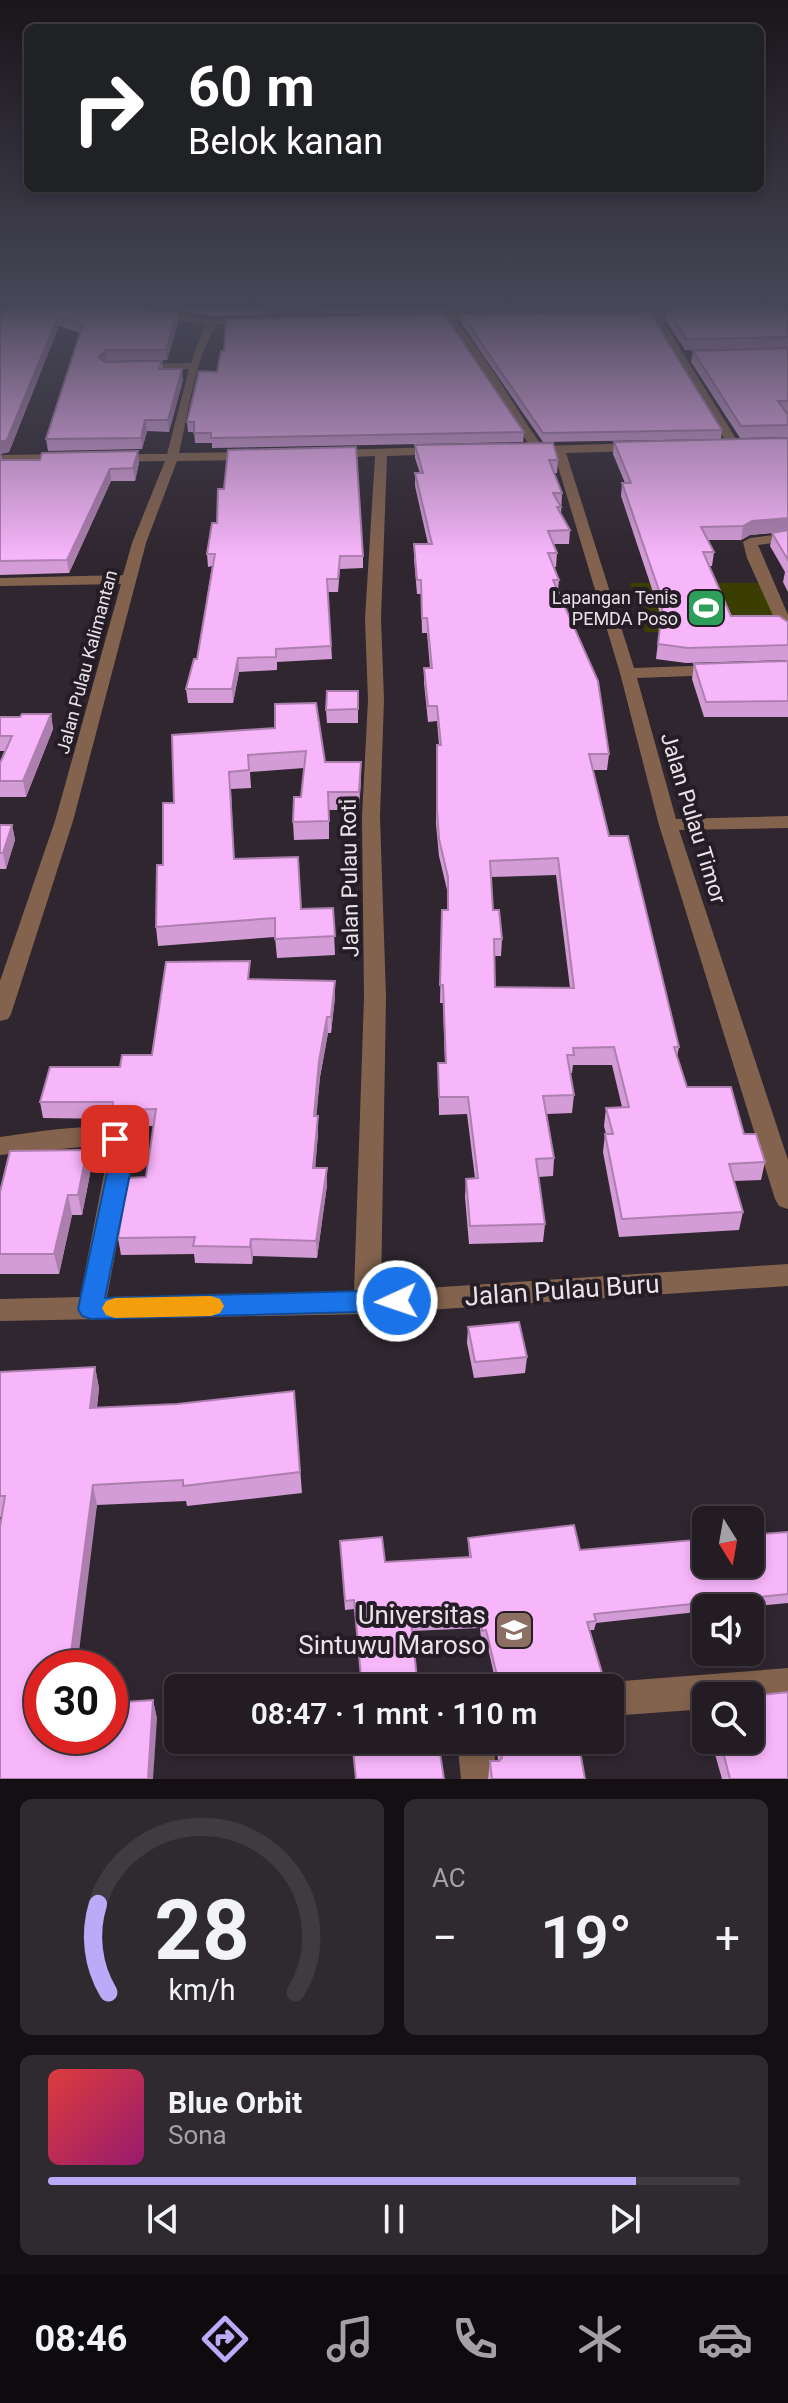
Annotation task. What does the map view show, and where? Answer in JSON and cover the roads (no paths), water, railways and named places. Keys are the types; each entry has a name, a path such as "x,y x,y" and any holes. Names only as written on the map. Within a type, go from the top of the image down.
{"street":[{"name":"Jalan Pulau Kalimantan","path":"0,1014 64,821 147,518 172,458 189,391"},
{"path":"499,391 538,449"},
{"path":"703,391 734,445"},
{"path":"515,450 651,447"},
{"name":"Jalan Pulau Timor","path":"559,449 628,673 668,825 788,1199"},
{"path":"321,454 458,451"},
{"name":"Jalan Pulau Roti","path":"367,1303 375,997 371,817 376,700 373,619 381,452"},
{"path":"94,458 261,455"},
{"path":"0,459 80,458"},
{"path":"788,537 750,542 754,558 788,631"},
{"path":"0,582 130,579"},
{"path":"628,673 744,669"},
{"path":"668,825 788,822"},
{"path":"0,1146 102,1136 115,1139 121,1145 121,1159 91,1309"},
{"name":"Jalan Pulau Buru","path":"0,1310 367,1303 788,1275"},
{"path":"624,1698 788,1685"},
{"path":"476,1754 479,1779"}],"place":[{"name":"Lapangan Tenis PEMDA Poso","path":"706,608"},
{"name":"Universitas Sintuwu Maroso","path":"514,1630"}]}
